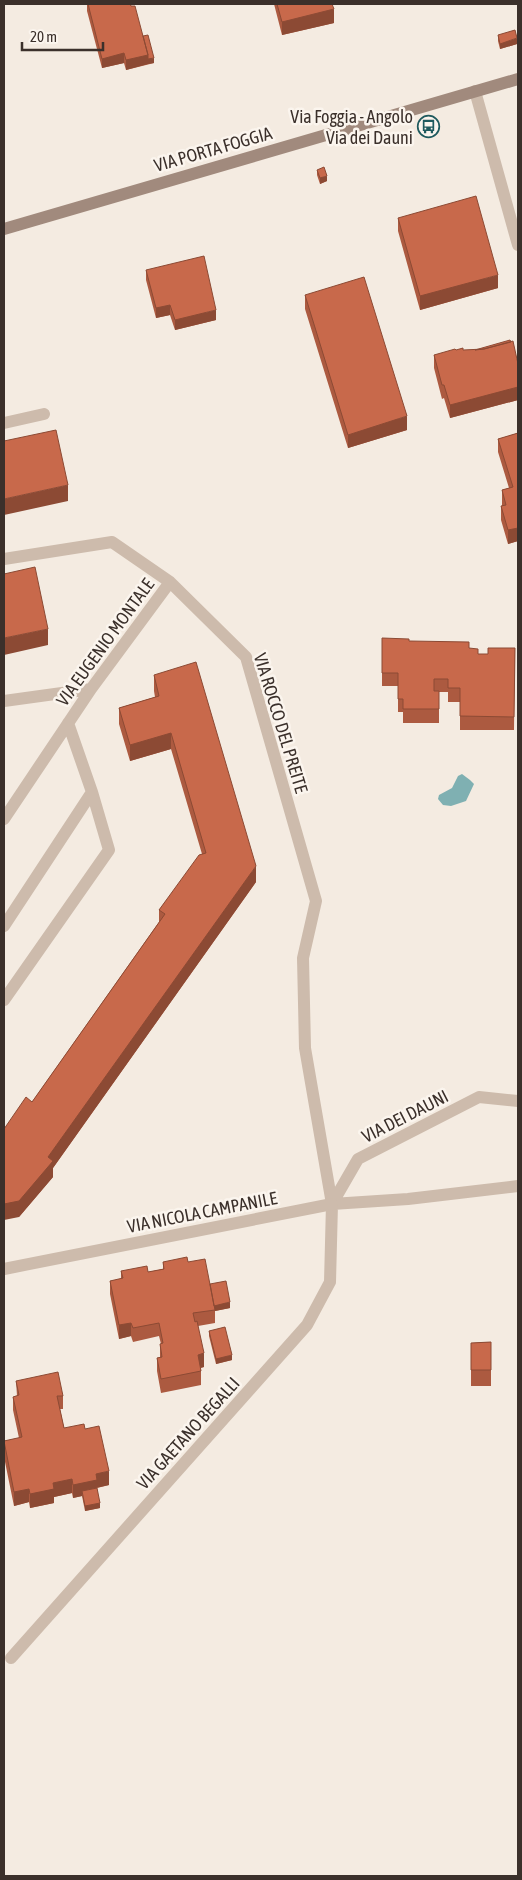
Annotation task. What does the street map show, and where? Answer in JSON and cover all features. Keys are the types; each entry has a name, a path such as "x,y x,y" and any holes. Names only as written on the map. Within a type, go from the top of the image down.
{"main road":[{"name":"VIA PORTA FOGGIA","path":"4,229 518,79"}],"street":[{"path":"475,91 518,245"},
{"path":"4,423 44,414"},
{"name":"VIA ROCCO DEL PREITE","path":"4,559 112,542 170,582 246,657 316,901"},
{"name":"VIA EUGENIO MONTALE","path":"4,819 91,689 170,582"},
{"path":"4,701 91,689"},
{"name":"VIA EUGENIO MONTALE","path":"4,1000 109,850 92,792 68,723"},
{"path":"4,926 92,792"},
{"name":"VIA GAETANO BEGALLI","path":"11,1658 307,1325 330,1282 332,1204 305,1048 303,958 316,901"},
{"name":"VIA DEI DAUNI","path":"332,1204 358,1160 479,1098 518,1100"},
{"name":"VIA NICOLA CAMPANILE","path":"4,1268 332,1204 408,1199 518,1186"}],"water":[{"path":"462,774 474,784 466,801 451,806 443,805 438,799 439,795 452,788 458,776"}],"building":[{"path":"88,4 130,4 135,6 148,55 126,60 124,53 102,59"},
{"path":"277,4 332,4 334,9 282,22"},
{"path":"515,30 517,38 500,44 498,35"},
{"path":"148,35 154,58 148,59 143,36"},
{"path":"324,167 327,176 320,178 317,170"},
{"path":"476,196 498,275 420,296 398,218"},
{"path":"204,256 216,310 175,320 170,305 156,308 146,270"},
{"path":"364,277 407,416 348,435 305,295"},
{"path":"510,340 511,342 475,350"},
{"path":"513,341 518,364 518,387 450,405 444,385 442,385 434,355 463,348 463,350 484,349"},
{"path":"56,430 68,485 4,499 4,441"},
{"path":"518,433 518,528 508,530 501,506 506,505 502,490 513,487 498,439"},
{"path":"35,567 48,629 4,638 4,574"},
{"path":"382,638 409,639 409,641 469,642 469,648 478,649 478,654 488,654 488,648 515,648 514,717 460,716 460,688 448,688 448,679 434,679 434,691 439,691 439,709 403,709 403,699 398,699 398,673 382,673"},
{"path":"196,662 256,866 48,1157 53,1161 19,1201 4,1204 4,1129 26,1097 32,1102 165,914 159,910 199,855 206,853 171,733 130,745 119,708 159,696 154,675"},
{"path":"187,1257 188,1262 205,1259 215,1310 193,1313 195,1322 197,1321 204,1353 198,1355 201,1371 161,1379 157,1358 162,1357 160,1344 163,1343 159,1323 133,1328 131,1323 119,1325 110,1281 123,1278 121,1271 147,1266 148,1272 164,1269 163,1262"},
{"path":"226,1281 230,1302 214,1306 210,1284"},
{"path":"225,1327 232,1355 216,1359 209,1331"},
{"path":"491,1342 491,1370 471,1370 471,1343"},
{"path":"58,1372 63,1396 57,1396 64,1428 84,1424 85,1429 99,1426 109,1471 96,1474 97,1480 73,1485 72,1479 53,1483 54,1489 30,1494 29,1489 14,1492 4,1441 22,1437 13,1397 19,1395 16,1381"},
{"path":"97,1488 100,1503 85,1506 82,1491"}],"place":[{"name":"Via Foggia - Angolo Via dei Dauni","path":"429,126"}]}
